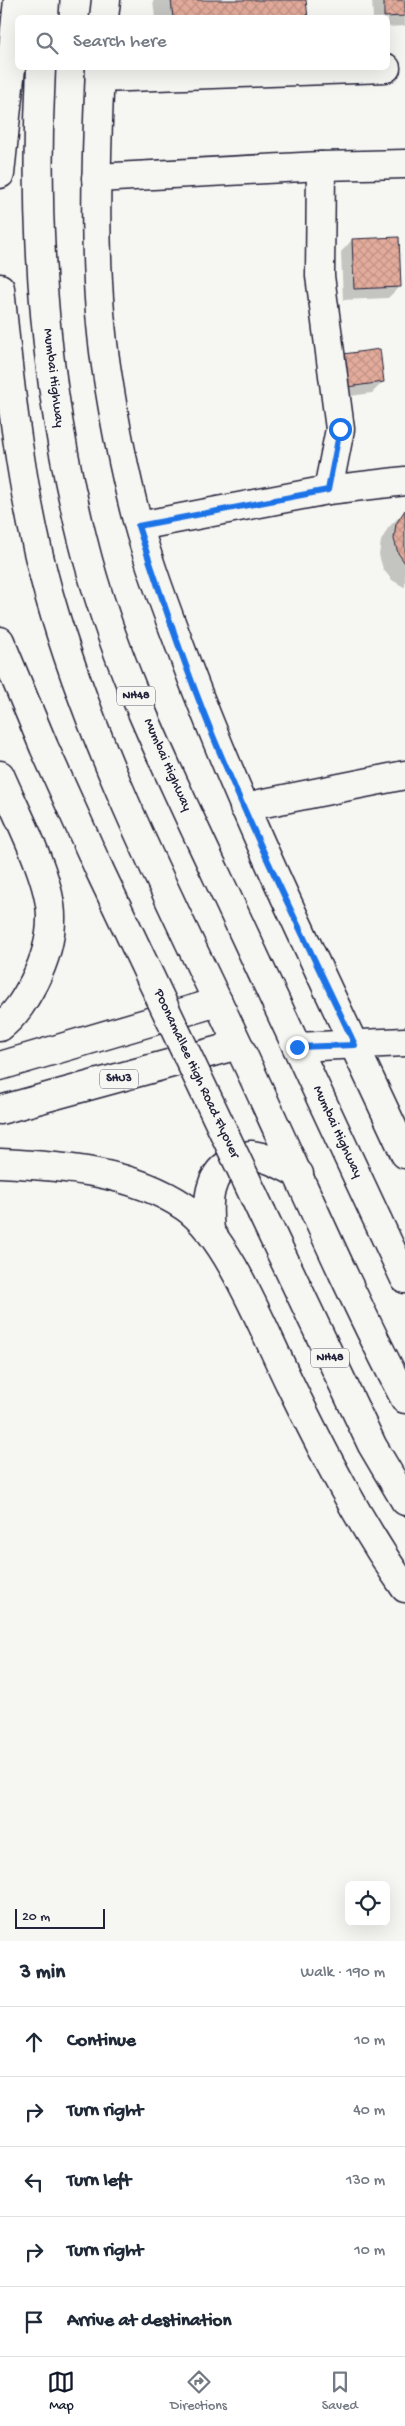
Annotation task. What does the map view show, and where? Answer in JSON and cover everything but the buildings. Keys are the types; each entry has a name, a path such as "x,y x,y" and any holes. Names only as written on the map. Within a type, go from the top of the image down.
{"main road":[{"path":"16,15 18,0"},
{"path":"44,15 45,0"},
{"path":"104,15 106,0"},
{"path":"0,174 15,29"},
{"path":"390,67 405,67"},
{"name":"Mumbai Highway","path":"41,70 38,177 41,268 51,371 65,460 83,543 103,610 160,753 405,1279"},
{"path":"244,70 100,73 96,178 99,274 106,364 122,454 138,526 164,603 213,735 244,807 405,1154"},
{"path":"96,178 321,166 405,164"},
{"path":"321,166 320,276 340,429 328,490"},
{"path":"0,288 20,459 49,594 74,674 100,742 218,1002 405,1399"},
{"path":"138,526 328,490 405,481"},
{"name":"Poonamallee High Road Flyover","path":"0,641 44,747 99,869 372,1445 405,1501"},
{"path":"0,775 38,865 49,896 51,918 49,944 39,971 23,1004 0,1027"},
{"path":"244,807 405,775"},
{"path":"0,1066 218,1002"},
{"path":"297,1047 405,1042"},
{"name":"SHU3","path":"0,1110 238,1045"},
{"path":"210,1230 207,1206 213,1180 228,1163 249,1155 272,1160 298,1174"},
{"path":"0,1163 81,1170 130,1181 155,1190 186,1207 210,1230 234,1269 351,1504 405,1588"}],"route":[{"path":"297,1047 355,1045 244,807 213,735 164,603 138,526 328,490 340,429"}]}
